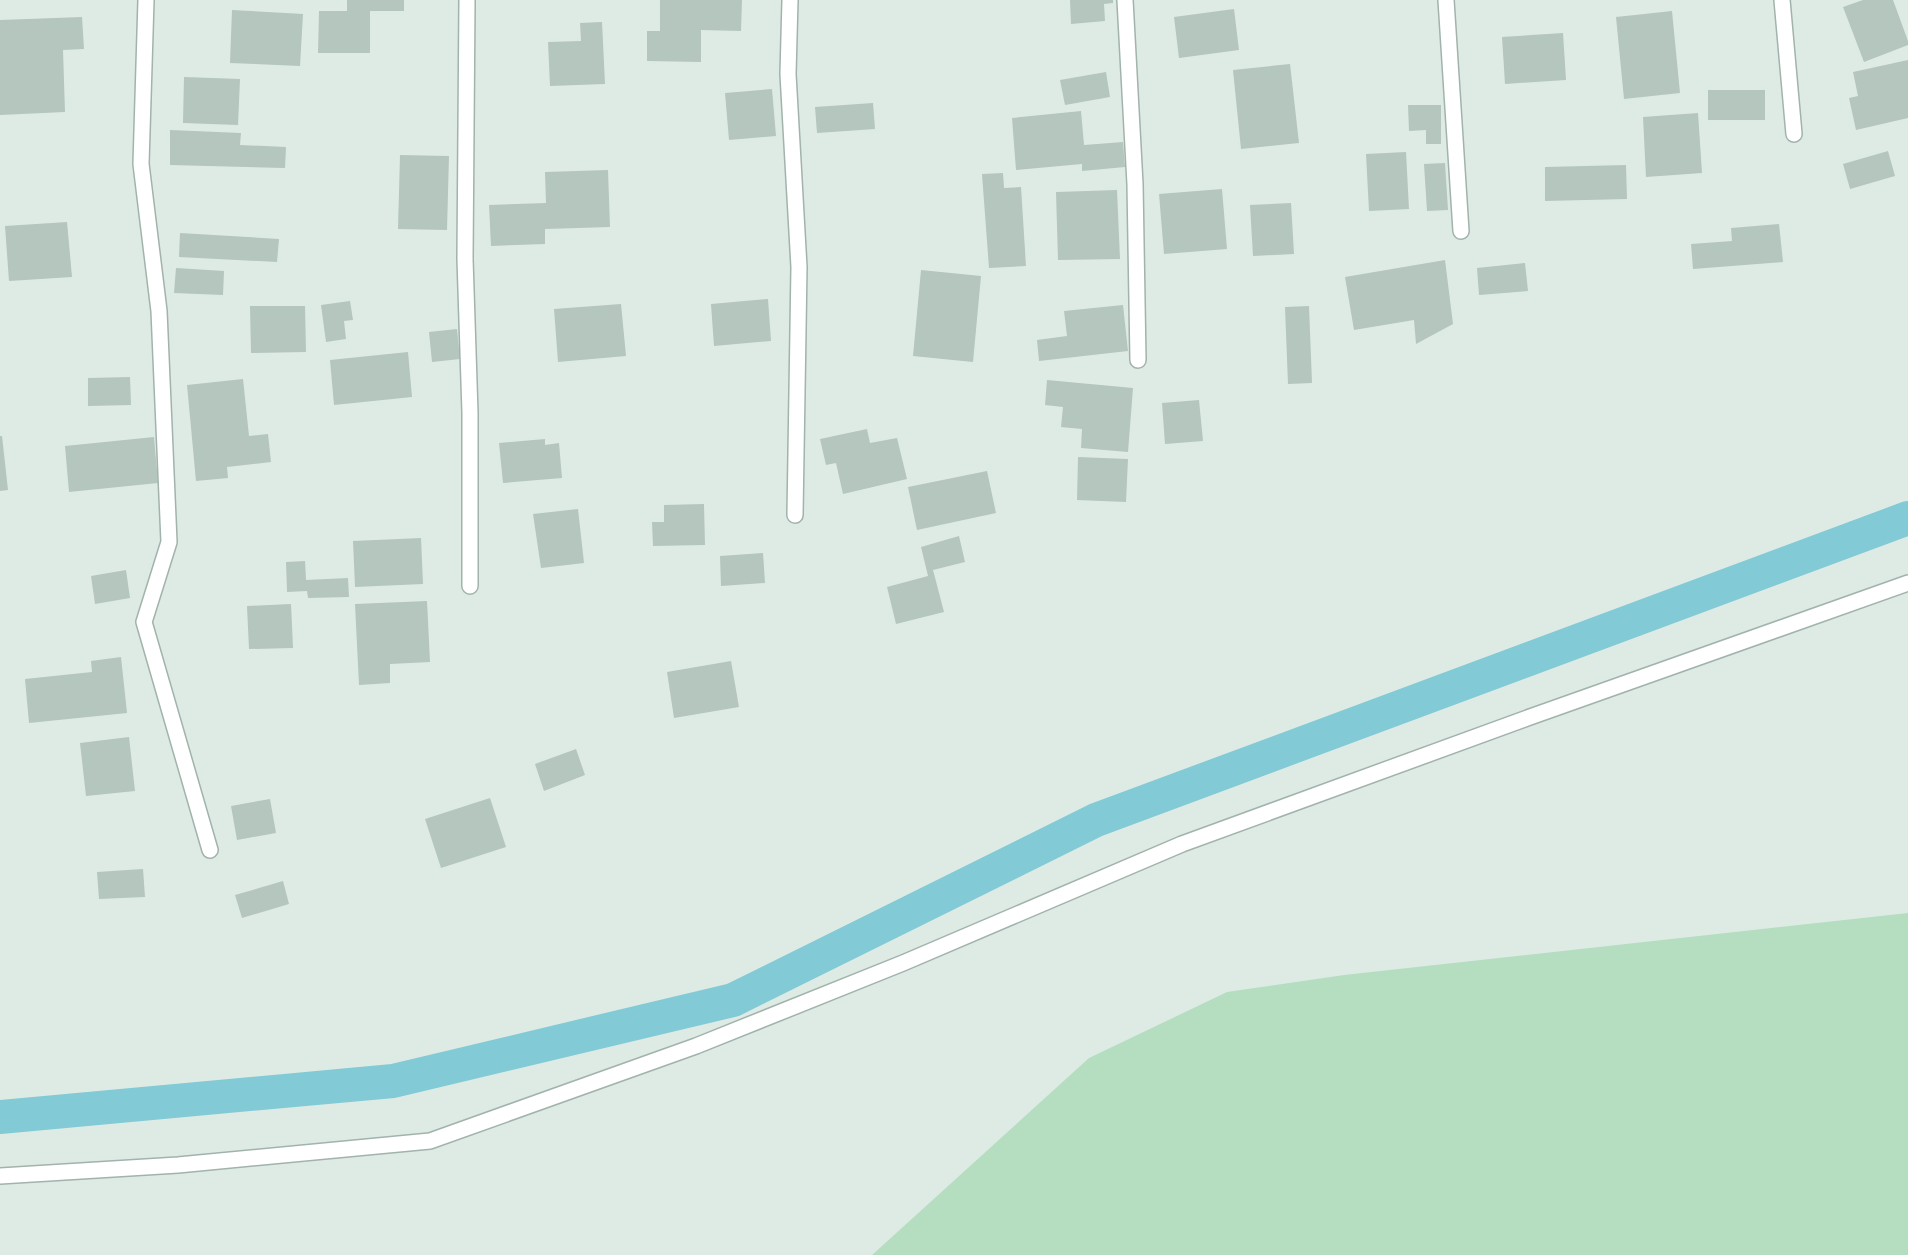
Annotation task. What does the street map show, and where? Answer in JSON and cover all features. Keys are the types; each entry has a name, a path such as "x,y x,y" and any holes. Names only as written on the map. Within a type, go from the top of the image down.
{"street":[{"path":"146,0 141,164 159,311 170,542 144,622 210,850"},
{"path":"466,0 464,259 470,413 470,586"},
{"path":"790,0 788,74 799,267 795,515"},
{"path":"1125,0 1135,184 1138,360"},
{"path":"1446,0 1461,231"},
{"path":"1782,0 1794,134"},
{"path":"0,1176 178,1165 430,1141 696,1046 903,963 1182,844 1908,582"}],"green space":[{"path":"1908,913 1908,1255 872,1255 1089,1058 1227,992 1344,975"}],"building":[{"path":"347,0 404,0 404,11 370,11 370,53 318,53 319,11 347,11"},
{"path":"660,0 742,0 741,31 701,30 701,62 647,61 647,31 660,31"},
{"path":"1070,0 1113,0 1113,3 1104,4 1105,21 1071,24"},
{"path":"1863,0 1893,0 1908,45 1864,62 1843,7"},
{"path":"1234,9 1239,50 1179,58 1174,17"},
{"path":"232,10 303,14 300,66 230,63"},
{"path":"1672,11 1680,93 1624,99 1616,17"},
{"path":"82,17 84,49 63,50 65,112 0,115 0,20"},
{"path":"602,22 605,84 550,86 548,42 581,41 580,23"},
{"path":"1563,33 1566,80 1505,84 1502,37"},
{"path":"1908,60 1908,118 1856,130 1849,98 1858,96 1853,72"},
{"path":"1290,64 1299,143 1241,149 1233,70"},
{"path":"1106,72 1110,97 1065,105 1060,80"},
{"path":"184,77 240,79 238,125 183,123"},
{"path":"772,89 776,136 729,140 725,93"},
{"path":"1708,90 1765,90 1765,120 1708,120"},
{"path":"873,103 875,129 817,133 815,107"},
{"path":"1408,105 1441,105 1441,144 1426,144 1426,130 1409,131"},
{"path":"1081,111 1084,145 1123,142 1125,167 1082,171 1082,164 1016,170 1012,118"},
{"path":"1698,113 1702,173 1646,177 1643,117"},
{"path":"170,130 241,133 240,145 286,147 285,168 170,165"},
{"path":"1888,151 1895,176 1850,189 1843,164"},
{"path":"1406,152 1409,209 1369,211 1366,154"},
{"path":"400,155 449,156 447,230 398,229"},
{"path":"1445,163 1448,210 1427,211 1424,164"},
{"path":"1626,165 1627,199 1545,201 1545,167"},
{"path":"608,170 610,227 545,229 545,244 491,246 489,205 546,203 545,172"},
{"path":"1003,173 1004,188 1021,187 1026,266 989,268 982,174"},
{"path":"1222,189 1227,249 1164,254 1159,194"},
{"path":"1117,190 1120,259 1058,260 1056,192"},
{"path":"1291,203 1294,254 1253,256 1250,205"},
{"path":"67,222 72,277 9,281 5,226"},
{"path":"1779,224 1783,262 1693,269 1691,244 1732,241 1731,228"},
{"path":"180,233 279,239 277,262 179,257"},
{"path":"1445,260 1453,324 1416,344 1414,320 1354,330 1345,277"},
{"path":"1525,263 1528,291 1479,295 1477,268"},
{"path":"176,268 224,271 223,295 174,293"},
{"path":"921,270 981,276 973,362 913,356"},
{"path":"768,299 771,341 714,346 711,304"},
{"path":"350,301 353,320 344,321 346,339 326,342 321,305"},
{"path":"621,304 626,356 558,362 554,309"},
{"path":"1123,305 1128,351 1039,361 1037,340 1067,336 1064,311"},
{"path":"250,306 305,306 306,352 251,353"},
{"path":"1309,306 1312,383 1288,384 1285,307"},
{"path":"457,329 460,359 432,362 429,332"},
{"path":"408,352 412,397 334,405 330,360"},
{"path":"130,377 131,405 88,406 88,378"},
{"path":"243,379 249,436 268,434 271,462 227,467 228,478 196,481 187,385"},
{"path":"1047,380 1133,388 1128,452 1081,448 1082,429 1061,427 1063,407 1045,405"},
{"path":"1199,400 1203,441 1165,444 1162,403"},
{"path":"867,429 870,443 897,438 907,479 843,494 836,463 826,465 820,439"},
{"path":"0,436 2,436 8,490 0,491"},
{"path":"154,437 158,483 69,492 65,446"},
{"path":"545,439 545,445 559,443 562,478 503,483 499,443"},
{"path":"1078,457 1128,459 1126,502 1077,500"},
{"path":"987,471 996,513 917,530 908,487"},
{"path":"704,504 705,545 653,546 652,522 664,522 664,505"},
{"path":"578,509 584,563 541,568 533,514"},
{"path":"959,536 965,562 933,570 944,612 896,624 887,587 928,576 921,547"},
{"path":"421,538 423,584 355,587 353,541"},
{"path":"763,553 765,583 721,586 720,556"},
{"path":"305,561 306,580 348,578 349,597 308,598 307,591 287,592 286,562"},
{"path":"126,570 130,598 95,604 91,576"},
{"path":"427,601 430,662 390,664 390,683 359,685 355,604"},
{"path":"291,604 293,648 249,649 247,606"},
{"path":"121,657 127,713 29,723 25,679 92,672 91,661"},
{"path":"731,661 739,707 674,718 667,672"},
{"path":"129,737 135,791 86,796 80,743"},
{"path":"576,749 585,775 544,791 535,764"},
{"path":"490,798 506,847 441,868 425,819"},
{"path":"270,799 276,833 237,840 231,806"},
{"path":"143,869 145,897 99,899 97,872"},
{"path":"283,881 289,904 242,918 235,895"}],"waterway":[{"path":"0,1117 393,1081 733,1000 1096,820 1908,518"}]}
